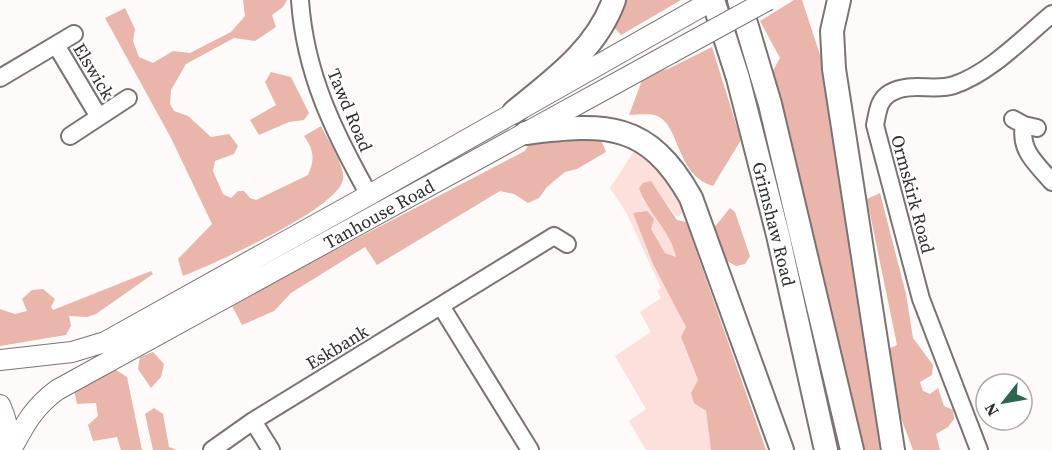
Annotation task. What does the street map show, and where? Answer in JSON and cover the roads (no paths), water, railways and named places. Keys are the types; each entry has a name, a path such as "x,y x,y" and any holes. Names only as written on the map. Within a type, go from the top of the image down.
{"main road":[{"path":"514,112 573,63 609,15 614,0"},
{"name":"Grimshaw Road","path":"713,0 738,78 778,235 826,450"},
{"name":"Grimshaw Road","path":"739,0 770,104 852,450"},
{"path":"839,0 832,31 834,69 893,450"},
{"path":"526,133 573,127 598,127 624,133 662,156 678,174 691,198 782,450"}],"street":[{"name":"Tawd Road","path":"300,0 310,63 322,102 339,141 369,195"},
{"name":"Tanhouse Road","path":"0,360 72,352 105,342 713,0"},
{"name":"Tanhouse Road","path":"10,450 27,418 40,402 57,390 768,0"},
{"name":"Ormskirk Road","path":"979,450 921,299 875,125 879,104 889,94 903,88 951,86 977,75 1052,14"},
{"name":"Elswick","path":"1,74 74,34"},
{"name":"Elswick","path":"56,45 99,117"},
{"name":"Elswick","path":"70,136 128,98"},
{"path":"1025,124 1022,135 1026,152 1052,182"},
{"name":"Eskbank","path":"212,450 253,421 554,236 567,244"},
{"path":"441,306 530,450"},
{"path":"0,405 7,420 10,450"},
{"path":"253,421 271,450"}]}
